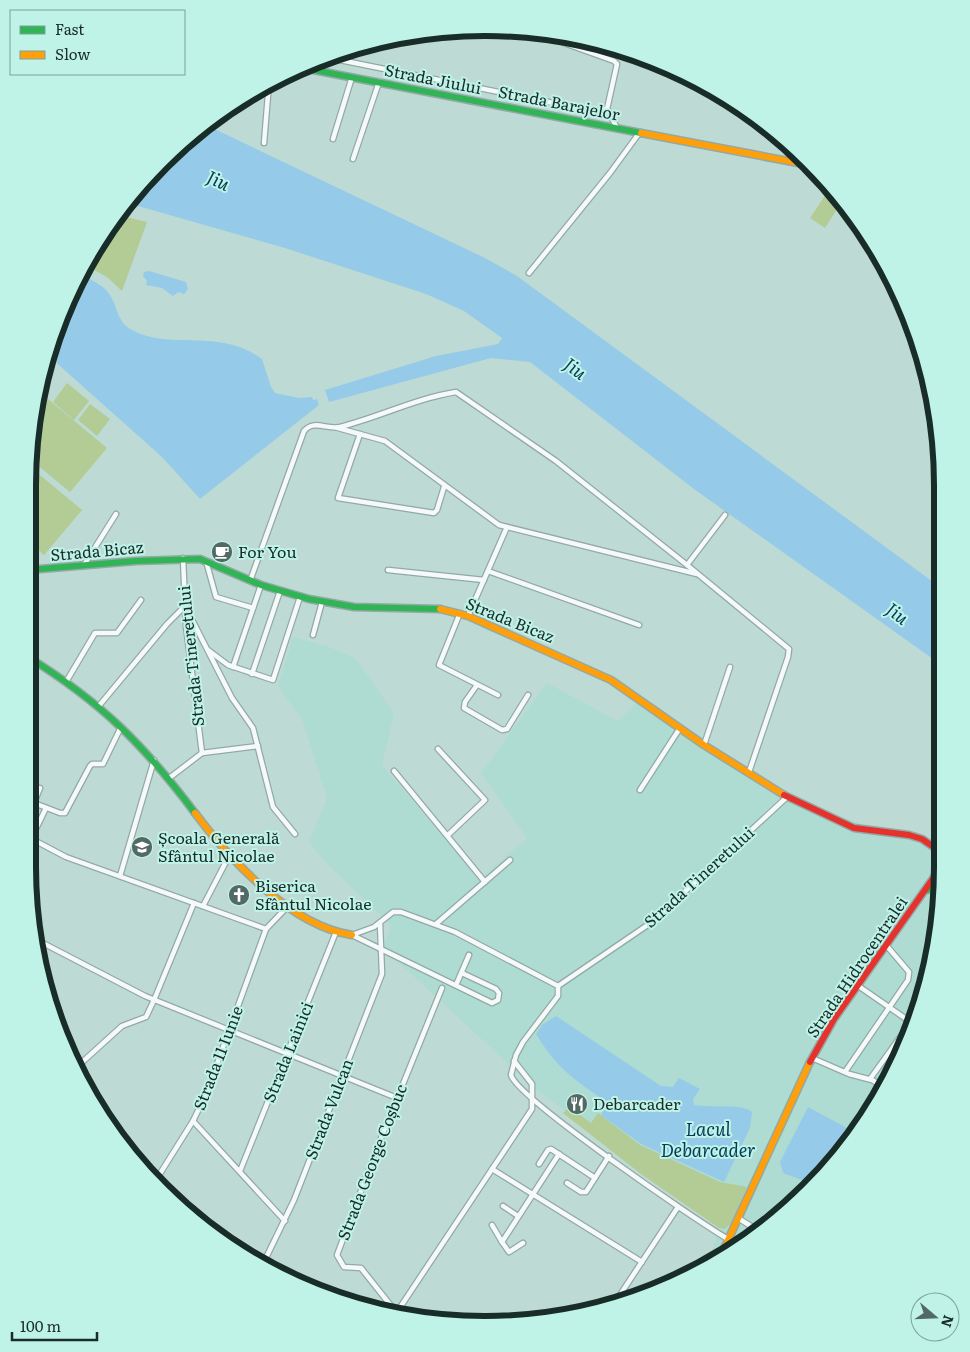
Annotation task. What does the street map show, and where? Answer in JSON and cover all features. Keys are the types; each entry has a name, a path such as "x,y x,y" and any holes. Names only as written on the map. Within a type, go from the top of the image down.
{"street":[{"path":"564,44 614,61 617,64 607,109 617,128"},
{"name":"Strada Jiului","path":"339,61 593,111 607,109"},
{"name":"Strada Barajelor","path":"313,70 796,163"},
{"path":"333,139 352,77"},
{"path":"353,159 379,82"},
{"path":"264,143 268,92"},
{"path":"529,273 610,173 640,132"},
{"path":"338,427 447,393 456,392 461,394 556,461 687,564 785,645 790,652 749,772"},
{"path":"250,581 304,431 312,424 338,427 385,441 495,523 698,574"},
{"path":"360,434 338,498 434,513 438,510 444,486"},
{"path":"84,565 116,514"},
{"path":"687,564 725,515"},
{"path":"468,616 507,527"},
{"name":"Strada Bicaz","path":"36,569 183,558 206,561 261,585 322,602 354,607 440,609 460,613 602,674 704,745 786,797 854,828 909,835 922,839 934,847"},
{"name":"Strada Tineretului","path":"183,558 185,606 202,753"},
{"path":"206,561 216,597 253,608"},
{"path":"388,570 484,580"},
{"path":"488,571 639,625"},
{"path":"233,667 261,585"},
{"path":"252,674 280,591"},
{"path":"204,645 218,659 233,667 272,680 300,597"},
{"path":"66,682 95,633 117,633 142,600"},
{"path":"313,635 322,602"},
{"path":"98,707 167,624 185,606 232,698 253,728 273,807 295,834"},
{"path":"460,613 439,665 498,695"},
{"path":"36,662 66,682 121,726 154,760 229,856 288,906 336,932 352,935 492,1003 498,1000 500,993 496,989 462,973"},
{"path":"704,745 730,667"},
{"path":"477,685 465,702 464,708 502,730 507,729 528,695"},
{"path":"36,804 63,814 68,811 90,766 102,764 121,726"},
{"path":"640,790 680,728"},
{"path":"168,779 202,753 258,746"},
{"path":"438,749 485,800 448,835"},
{"path":"120,876 154,760"},
{"path":"394,771 485,882"},
{"path":"36,798 40,788"},
{"name":"Strada Tineretului","path":"558,986 652,922 786,797"},
{"path":"36,826 46,808"},
{"path":"36,842 66,857 266,929"},
{"path":"203,906 229,856"},
{"path":"436,924 510,860"},
{"name":"Strada Hidrocentralei","path":"725,1246 812,1058 834,1019 934,879"},
{"name":"Strada Hidrocentralei","path":"927,890 933,888"},
{"path":"81,1062 122,1026 146,1017 194,903"},
{"name":"Strada 11 Iunie","path":"159,1175 193,1121 206,1094 266,929 288,906"},
{"path":"352,935 370,929 396,911 436,924 558,986 558,996 523,1042 514,1061 511,1070 515,1083 547,1112 678,1207 728,1239"},
{"name":"Strada Vulcan","path":"266,1258 285,1221 382,974 380,923"},
{"name":"Strada Lainici","path":"240,1171 336,932"},
{"path":"43,943 154,1000 230,1029 397,1098"},
{"path":"844,1072 910,975 886,945"},
{"path":"456,985 469,955"},
{"path":"857,985 907,1019"},
{"name":"Strada George Coșbuc","path":"391,1305 364,1271 356,1267 344,1267 337,1255 397,1098 442,988"},
{"path":"870,1079 900,1039"},
{"path":"812,1058 844,1072 870,1079 878,1083"},
{"path":"399,1307 532,1109 533,1099 530,1079 514,1061"},
{"path":"193,1121 285,1221"},
{"path":"539,1164 550,1149 595,1178"},
{"path":"502,1242 559,1154"},
{"path":"567,1183 584,1192 610,1156"},
{"path":"492,1169 532,1196 642,1262"},
{"path":"503,1206 518,1216"},
{"path":"620,1294 678,1207"},
{"path":"738,1218 752,1227"},
{"path":"492,1225 509,1252 523,1243"}],"shaded area":[{"path":"293,637 327,646 355,658 394,713 382,765 480,879 527,838 481,773 547,683 618,721 636,703 772,793 934,849 930,926 925,955 910,1011 900,1039 874,1091 841,1140 822,1163 781,1204 758,1223 709,1256 723,1224 539,1092 384,949 391,925 325,862 309,842 327,798 302,719 278,686"}],"green space":[{"path":"826,194 838,208 825,228 810,218"},
{"path":"126,217 147,222 122,291 107,277 92,269"},
{"path":"67,383 89,401 74,420 53,402"},
{"path":"45,397 107,448 70,492 37,465"},
{"path":"90,404 110,419 97,436 78,420"},
{"path":"36,472 82,510 44,555 36,548"},
{"path":"569,1107 591,1123 598,1113 640,1145 720,1182 747,1187 731,1223 725,1229 719,1228 641,1174 563,1113"}],"water":[{"name":"Jiu","path":"213,128 485,258 517,276 934,583 934,660 694,489 530,362 491,358 329,402 325,390 436,356 498,344 502,338 464,311 426,294 285,248 135,205 168,168"},
{"path":"149,271 186,282 188,289 184,294 178,292 173,296 162,288 146,285 147,281 143,276 144,272"},
{"path":"88,278 107,291 123,323 132,330 162,339 212,341 246,349 262,359 271,387 275,393 299,398 312,397 313,400 317,399 319,405 200,499 162,457 54,361 70,313"},
{"name":"Lacul Debarcader","path":"556,1016 661,1086 673,1087 679,1078 700,1089 693,1099 694,1105 733,1107 747,1109 752,1112 750,1128 724,1182 641,1144 601,1115 608,1103 559,1065 536,1034 542,1025"},
{"path":"808,1107 849,1129 805,1181 783,1173 780,1162"}],"traffic: fast":[{"path":"313,70 641,133"},
{"path":"36,569 136,561 200,559 261,585 309,599 354,607 440,609"},
{"path":"36,662 78,691 120,726 158,766 195,813"},
{"path":"927,890 933,888"}],"traffic: slow":[{"path":"641,133 796,163"},
{"path":"440,609 468,616 611,680 704,745 784,795"},
{"path":"195,813 244,870 285,905 307,919 329,929 352,935"},
{"path":"726,1245 810,1062"}],"traffic: jam":[{"path":"784,795 854,828 909,835 922,839 934,847"},
{"path":"810,1062 834,1019 934,878"}],"place":[{"name":"For You","path":"222,552"},
{"name":"Școala Generală Sfântul Nicolae","path":"142,847"},
{"name":"Biserica Sfântul Nicolae","path":"239,895"},
{"name":"Debarcader","path":"577,1104"}]}
